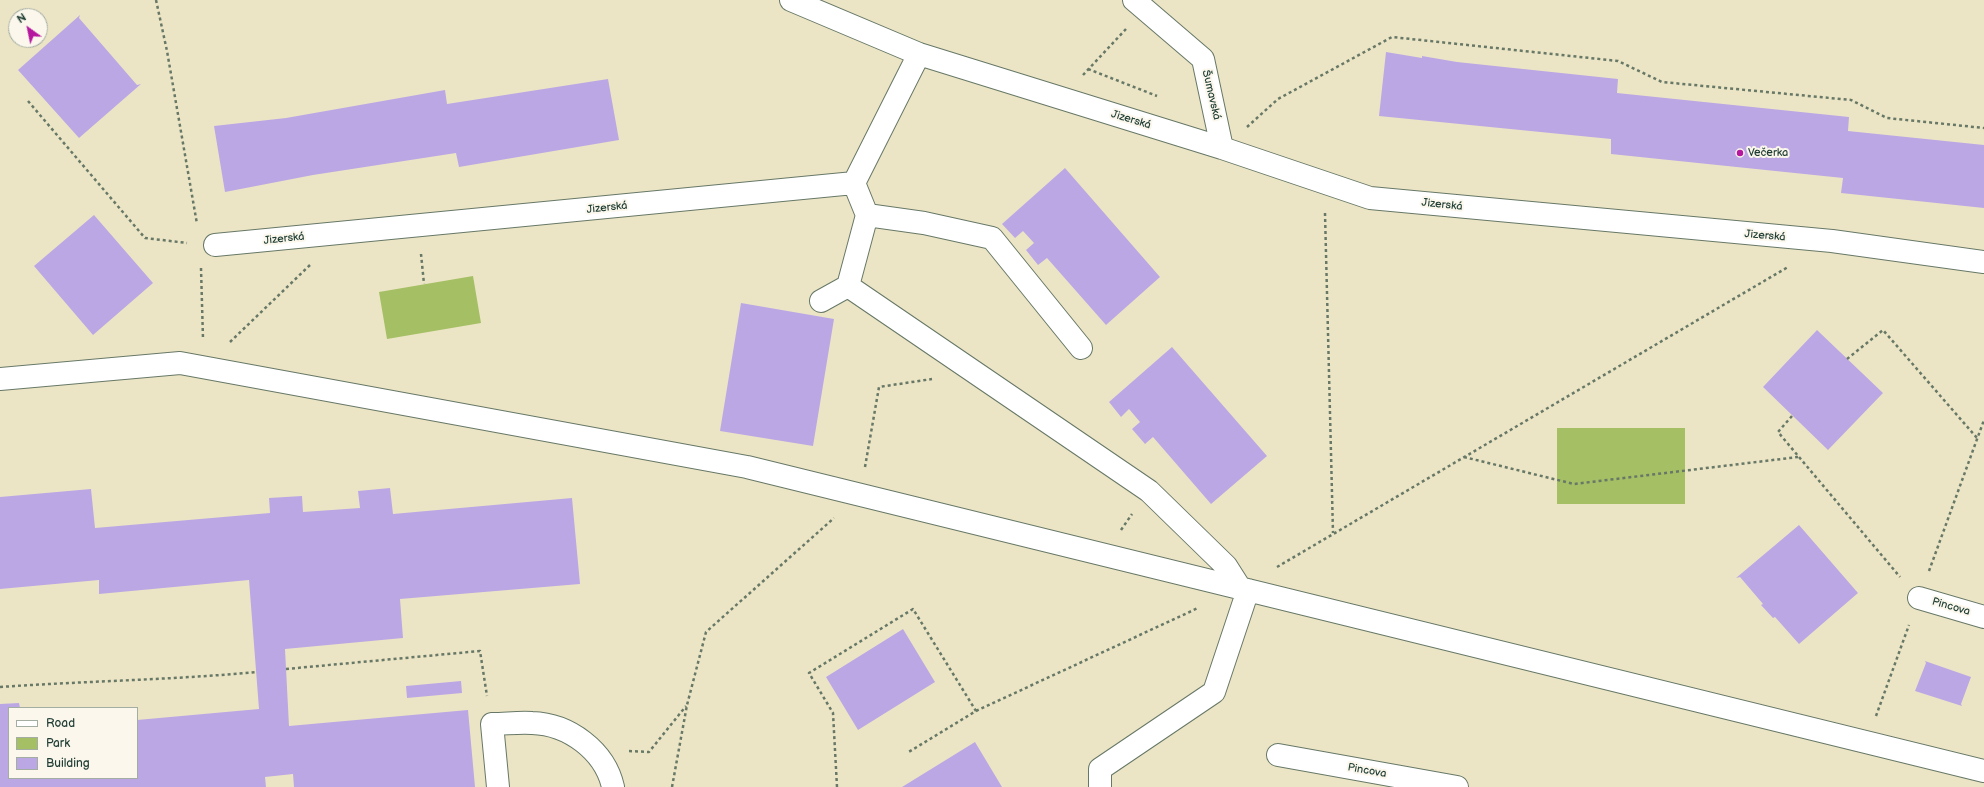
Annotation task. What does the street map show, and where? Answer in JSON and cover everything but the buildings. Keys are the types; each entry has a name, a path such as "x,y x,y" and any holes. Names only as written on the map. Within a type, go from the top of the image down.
{"street":[{"name":"Jizerská","path":"791,0 920,54 1222,148 1370,198 1832,241 1984,262"},
{"name":"Šumavská","path":"1140,4 1202,59 1222,148"},
{"path":"821,301 848,286 866,215 854,183 920,54"},
{"name":"Jizerská","path":"208,245 854,183"},
{"path":"866,215 924,223 992,238 1081,348"},
{"path":"848,286 1149,491 1226,566 1244,589"},
{"path":"0,379 180,364 747,467 1984,771"},
{"path":"1100,787 1100,769 1214,692 1244,589"},
{"name":"Pincova","path":"1919,598 1984,617"},
{"path":"498,787 492,724 533,723 569,731 592,749 610,774 613,787"},
{"name":"Pincova","path":"1278,755 1457,787"}],"path":[{"path":"156,0 208,245 204,368"},
{"path":"1061,98 1088,69 1140,4"},
{"path":"1222,148 1278,99 1392,36 1618,61 1662,82 1852,100 1887,118 1984,128"},
{"path":"1088,69 1159,97"},
{"path":"28,101 145,238 208,245"},
{"path":"1324,182 1333,534"},
{"path":"204,368 342,233"},
{"path":"907,753 976,712 1244,589 1333,534 1791,265"},
{"path":"1847,359 1883,330 1977,438"},
{"path":"672,787 687,705 706,632 860,495 879,387 975,373"},
{"path":"1792,416 1778,432 1919,598"},
{"path":"1463,457 1574,484 1798,457"},
{"path":"1103,555 1149,491"},
{"path":"837,787 832,713 809,673 913,610 976,712"},
{"path":"286,669 480,651 492,724"},
{"path":"0,688 66,683 191,678 257,672"},
{"path":"592,749 649,752 687,705"}],"green space":[{"path":"473,276 481,323 387,339 379,292"},
{"path":"1557,428 1685,428 1685,504 1557,504"}],"place":[{"name":"Večerka","path":"1740,153"}]}
